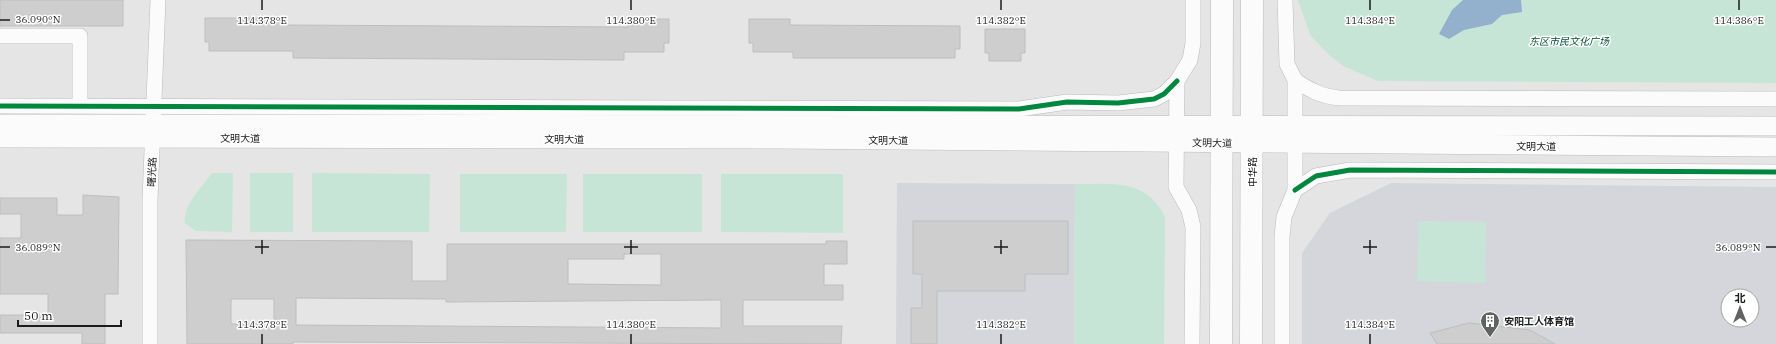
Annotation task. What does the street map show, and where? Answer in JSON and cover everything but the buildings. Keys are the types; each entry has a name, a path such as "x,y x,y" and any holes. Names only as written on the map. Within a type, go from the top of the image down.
{"highway":[{"path":"1221,344 1222,0"},
{"name":"中华路","path":"1251,344 1252,0"}],"main road":[{"name":"文明大道","path":"0,138 154,123"},
{"name":"文明大道","path":"0,124 154,123 774,139 1252,134 1295,124 1776,126"},
{"name":"文明大道","path":"1252,134 1295,144 1776,147"}],"street":[{"name":"曙光路","path":"150,344 150,207 158,0"},
{"path":"0,106 80,106 154,123 1019,109 1067,102 1118,103 1154,99 1164,94 1177,81 1190,60 1193,43 1193,0"},
{"path":"1282,344 1282,237 1284,217 1295,190 1295,80 1287,64 1285,0"},
{"path":"0,36 80,36 80,106"},
{"path":"1295,80 1309,90 1339,98 1776,99"},
{"path":"1177,81 1176,187 1189,210 1193,227 1192,344"},
{"path":"1295,190 1316,176 1350,170 1776,172"}],"shaded area":[{"path":"897,183 1075,184 1074,344 896,344"},
{"path":"1391,183 1776,187 1776,344 1302,344 1302,253 1330,213"}],"green space":[{"name":"东区市民文化广场","path":"1298,0 1776,0 1776,83 1378,81 1343,66 1328,54 1310,35"},
{"path":"212,173 233,173 232,232 196,231 185,223 185,217 190,203 198,190"},
{"path":"250,173 293,173 293,232 250,232"},
{"path":"312,173 430,174 429,232 312,232"},
{"path":"460,174 567,174 566,232 460,232"},
{"path":"583,174 702,174 702,232 583,232"},
{"path":"721,174 843,174 843,233 721,232"},
{"path":"1075,184 1115,184 1138,189 1148,195 1157,204 1165,217 1164,344 1074,344"},
{"path":"1419,221 1486,222 1485,283 1417,281"}],"water":[{"path":"1463,0 1521,0 1522,12 1502,15 1492,24 1464,30 1449,39 1439,34 1452,10"}],"cycle path":[{"path":"0,106 1019,109 1067,102 1118,103 1154,99 1164,94 1177,81"},
{"path":"1295,190 1316,176 1350,170 1776,172"}],"place":[{"name":"安阳工人体育馆","path":"1490,338"}]}
